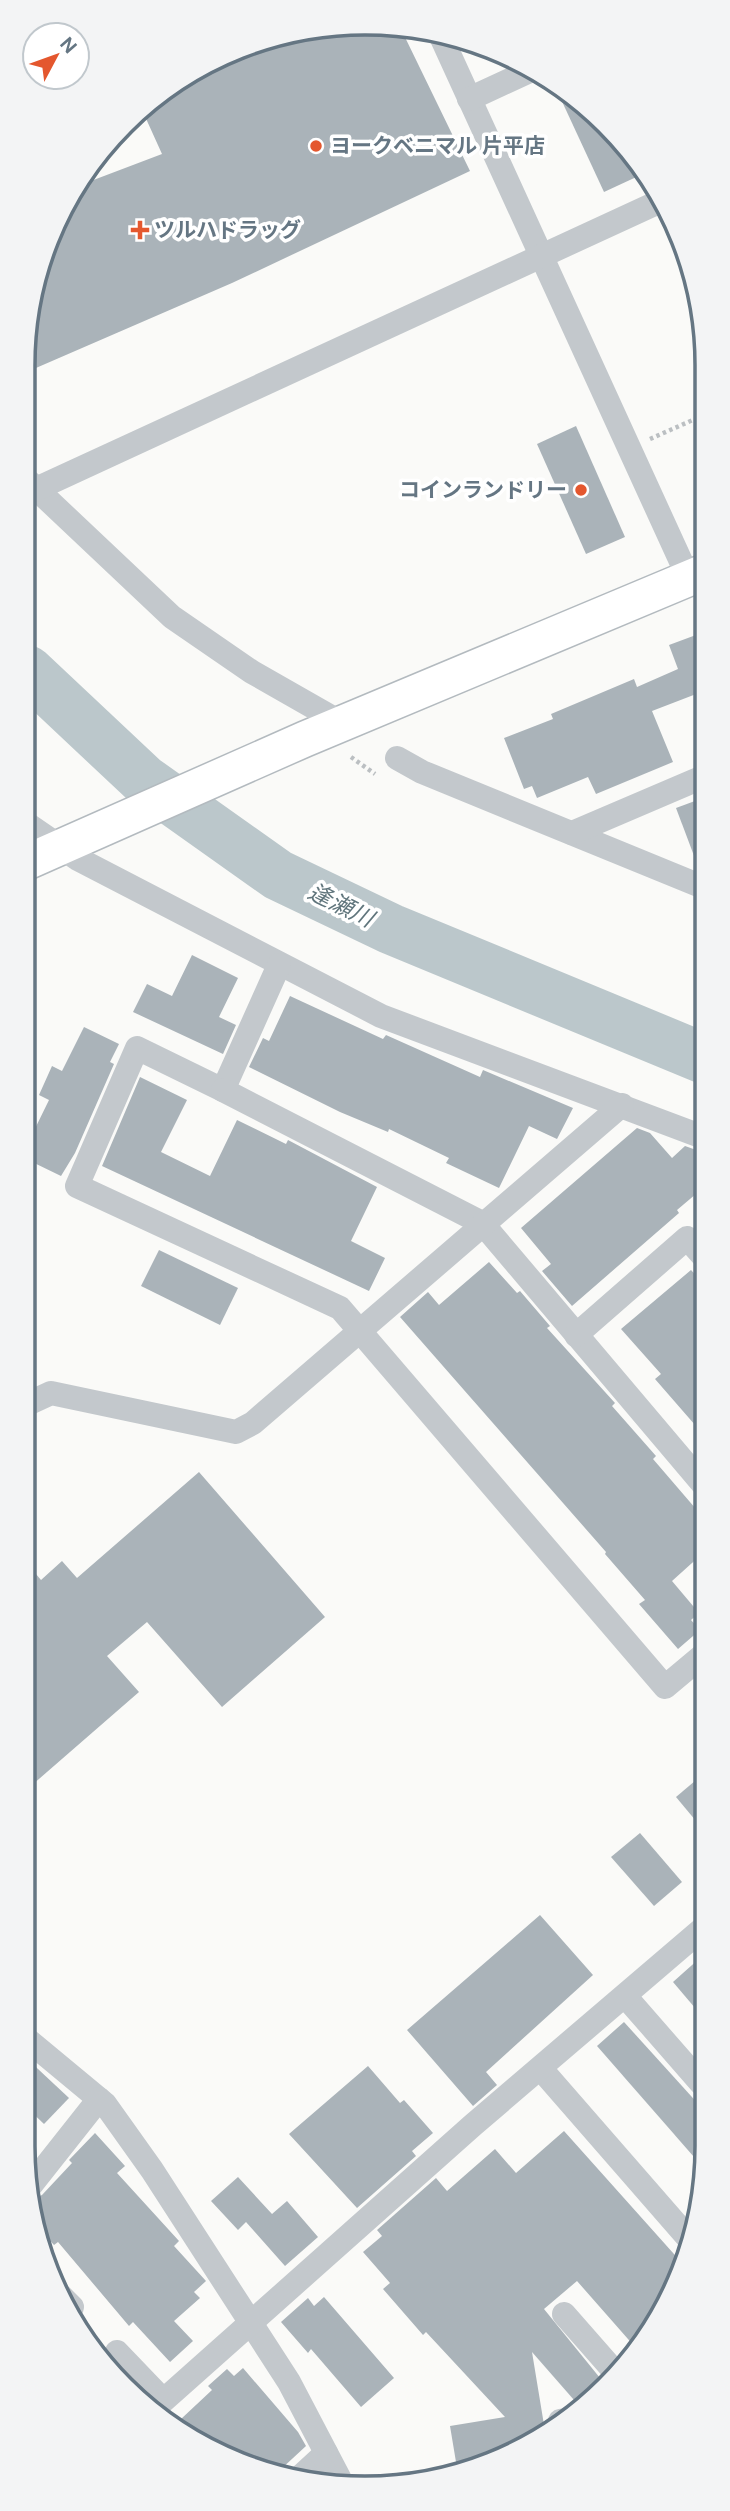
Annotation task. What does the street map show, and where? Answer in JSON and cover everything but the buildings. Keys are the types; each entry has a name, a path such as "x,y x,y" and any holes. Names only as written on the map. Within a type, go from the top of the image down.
{"street":[{"path":"445,45 542,255 695,573"},
{"path":"469,99 522,75"},
{"path":"35,484 653,204"},
{"path":"35,490 172,617 252,672 345,725"},
{"path":"35,859 305,739 345,725 695,575"},
{"path":"397,758 422,772 695,884"},
{"path":"572,833 695,781"},
{"path":"35,828 69,844 279,965 381,1016 695,1134"},
{"path":"223,1090 279,965"},
{"path":"695,1475 482,1223 137,1048 77,1186 340,1308 362,1330 665,1687 695,1662"},
{"path":"35,1400 51,1393 236,1432 253,1423 622,1105"},
{"path":"576,1335 687,1238 695,1247"},
{"path":"159,2404 249,2322 695,1938"},
{"path":"625,1996 695,2076"},
{"path":"35,2046 99,2099 152,2170 289,2382 337,2474"},
{"path":"541,2070 683,2233"},
{"path":"37,2177 99,2099"},
{"path":"564,2314 610,2367"},
{"path":"117,2352 159,2404"},
{"path":"307,2471 326,2453"}],"path":[{"path":"648,440 695,419"}],"waterway":[{"name":"逢瀬川","path":"35,678 144,780 278,875 391,929 695,1055"}],"place":[{"name":"ヨークベニマル 片平店","path":"316,146"},
{"name":"ツルハドラッグ","path":"140,230"},
{"name":"コインランドリー","path":"581,490"}]}
